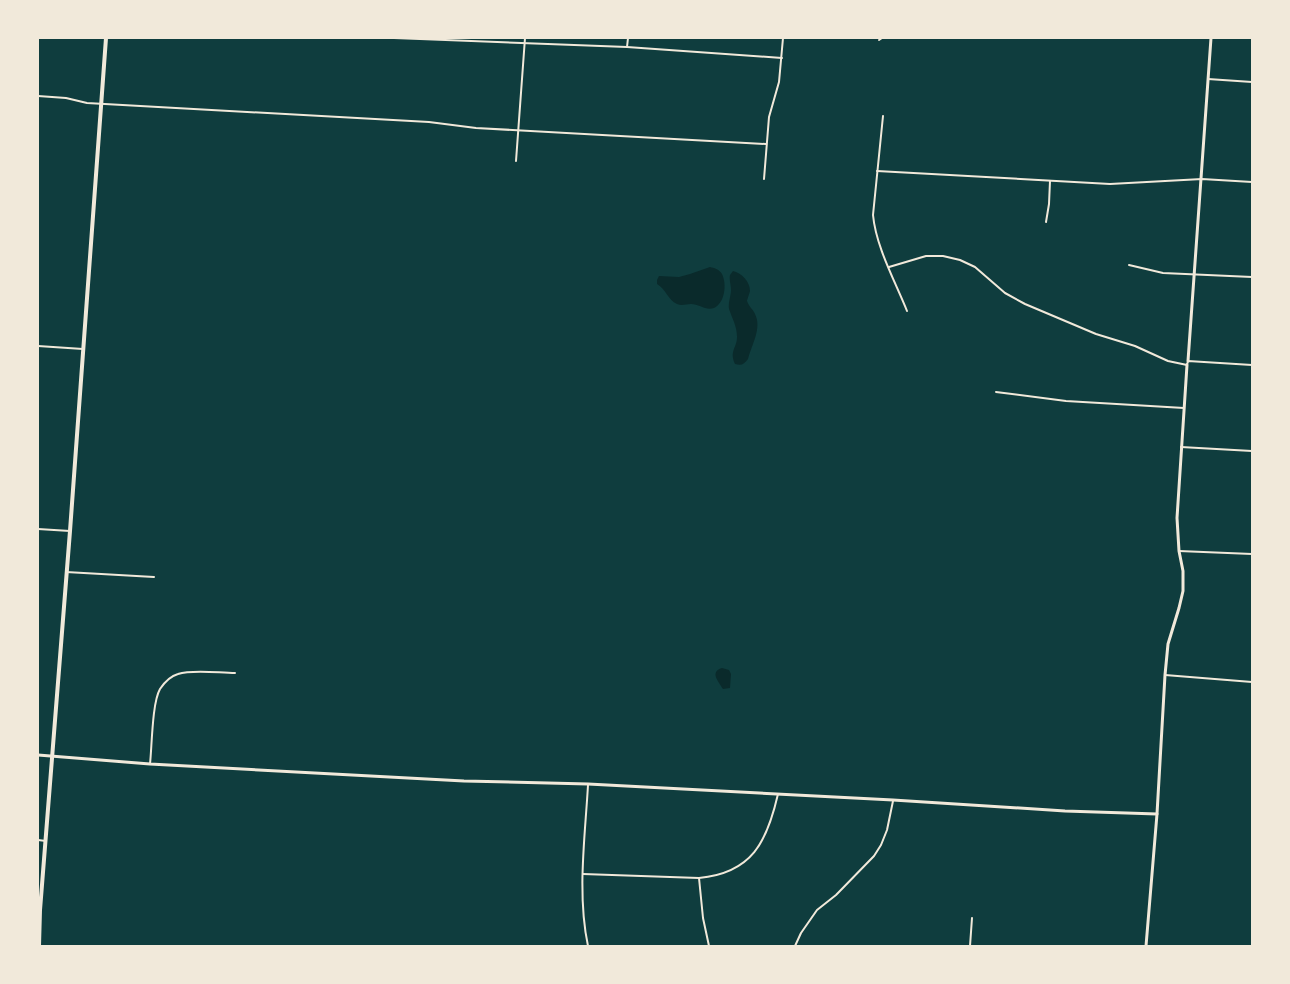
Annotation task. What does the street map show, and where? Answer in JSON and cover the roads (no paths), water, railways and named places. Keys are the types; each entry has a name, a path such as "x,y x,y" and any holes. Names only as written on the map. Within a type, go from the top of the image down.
{"main road":[{"path":"39,946 39,910 70,531 106,38"}],"street":[{"path":"394,38 627,47 782,58"},
{"path":"516,161 525,38"},
{"path":"627,47 628,38"},
{"path":"764,179 769,117 779,82 783,38"},
{"path":"1146,946 1168,644 1183,591 1177,518 1211,38"},
{"path":"1208,79 1252,82"},
{"path":"38,96 66,98 87,103 766,144"},
{"path":"883,116 874,222 878,241 907,310"},
{"path":"878,171 1110,184 1202,179 1252,182"},
{"path":"1046,222 1050,181"},
{"path":"889,267 926,256 943,256 960,260 975,267 1005,292 1025,304 1168,361 1252,365"},
{"path":"1130,265 1163,273 1252,277"},
{"path":"38,345 83,349"},
{"path":"996,392 1066,401 1184,408"},
{"path":"1181,447 1252,451"},
{"path":"38,529 70,531"},
{"path":"1179,551 1252,554"},
{"path":"66,572 154,577"},
{"path":"150,764 156,699 160,688 178,674 235,673"},
{"path":"1165,675 1252,682"},
{"path":"38,755 150,764 464,781 588,784 1157,814"},
{"path":"588,784 583,874 583,911 588,946"},
{"path":"583,874 699,878 729,872 738,868 761,844 769,829 778,794"},
{"path":"795,946 817,910 836,895 874,856 887,830 893,800"},
{"path":"38,840 46,841"},
{"path":"699,878 703,918 709,946"},
{"path":"970,946 972,918"}],"water":[{"path":"710,267 721,272 724,278 723,298 714,308 708,309 694,304 677,304 657,284 659,276 679,277"},
{"path":"733,271 747,281 750,291 747,301 757,319 756,336 748,359 739,365 733,360 737,333 729,309 730,275"},
{"path":"722,668 729,670 731,674 730,688 723,689 716,677 716,672"}]}
